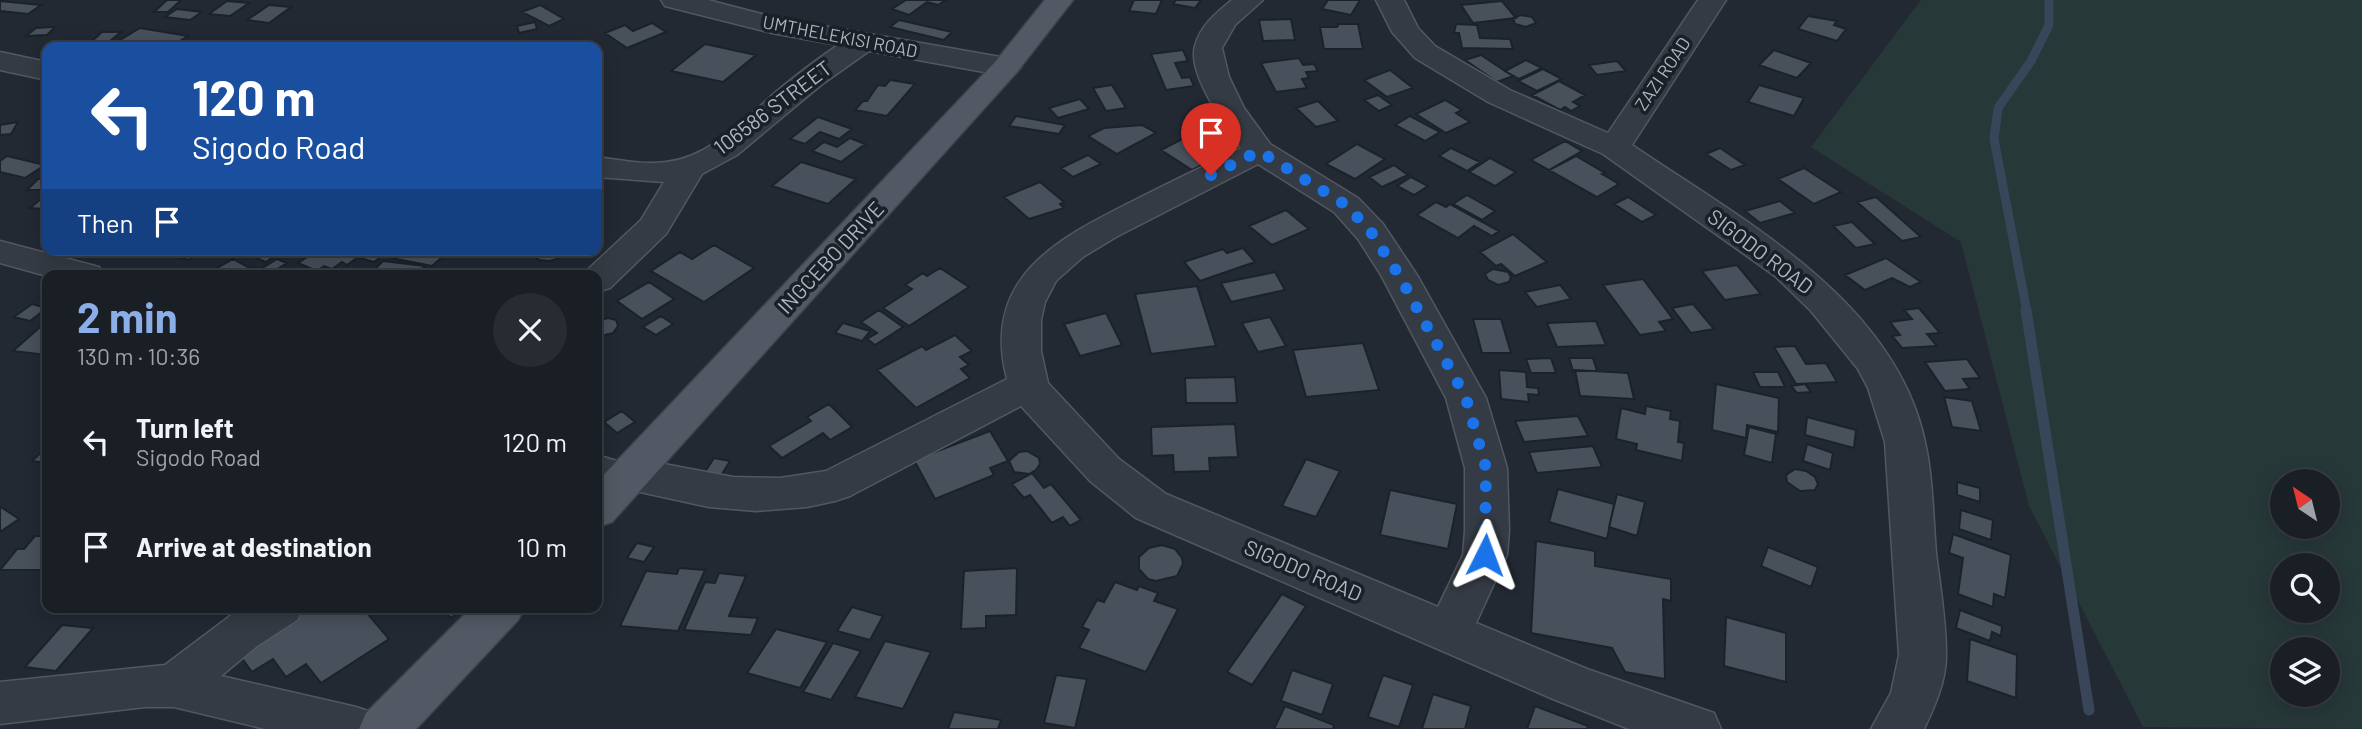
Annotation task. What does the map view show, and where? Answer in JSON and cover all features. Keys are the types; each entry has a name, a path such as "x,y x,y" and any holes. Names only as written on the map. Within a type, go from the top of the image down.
{"main road":[{"name":"INGCEBO DRIVE","path":"602,502 618,475 1006,67 1059,0"},
{"path":"384,729 496,613"}],"street":[{"name":"UMTHELEKISI ROAD","path":"675,0 720,13 863,42 1006,67"},
{"path":"1249,0 1225,19 1214,33 1209,48 1214,77 1229,109 1259,151 1346,205 1371,232 1399,275 1466,398 1486,468 1487,531 1485,555 1450,632"},
{"name":"SIGODO ROAD","path":"1390,0 1406,32 1425,52 1499,96 1614,147 1788,268 1824,302 1874,362 1888,388 1905,442 1923,655 1915,693 1903,722 1896,729"},
{"name":"ZAZI ROAD","path":"1614,147 1712,0"},
{"name":"106586 STREET","path":"602,168 668,172 690,166 721,151 761,122 809,80 863,42"},
{"name":"SIGODO ROAD","path":"1259,151 1081,242 1043,274 1027,295 1020,319 1021,349 1028,385 1098,467 1151,506 1570,684 1696,729"},
{"path":"602,276 654,226 690,166"},
{"path":"0,252 67,270"},
{"path":"618,475 715,493 760,496 800,493 835,485 1028,385"},
{"path":"174,685 241,632 271,613"},
{"path":"4,695 174,685 356,729"}],"shaded area":[{"path":"1921,0 2362,0 2362,729 2143,727 2029,506 1961,242 1811,147"}],"building":[{"path":"167,0 181,0 168,12 154,12"},
{"path":"906,0 946,0 938,5 927,2 909,15 892,9"},
{"path":"1134,0 1162,0 1156,14 1129,11"},
{"path":"1176,0 1201,0 1195,8 1173,4"},
{"path":"1328,0 1360,0 1351,15 1322,9"},
{"path":"0,1 41,5 28,14 0,11"},
{"path":"227,1 249,3 230,16 209,14"},
{"path":"1502,1 1516,18 1473,23 1461,5"},
{"path":"269,5 291,7 269,23 247,20"},
{"path":"540,5 564,19 549,26 522,12"},
{"path":"177,9 202,12 190,20 165,17"},
{"path":"1521,15 1532,17 1536,23 1526,27 1515,24 1513,18"},
{"path":"1808,16 1837,21 1834,25 1846,29 1837,41 1798,29"},
{"path":"1291,19 1295,40 1263,41 1259,20"},
{"path":"899,20 952,32 944,40 890,27"},
{"path":"535,22 537,29 519,33 517,26"},
{"path":"652,23 666,32 627,48 605,33 625,25 633,31"},
{"path":"1339,24 1358,24 1363,49 1324,49 1320,27 1337,27"},
{"path":"1456,24 1477,25 1480,38 1510,39 1513,49 1462,48 1459,33 1454,33"},
{"path":"55,27 47,35 26,36 36,28"},
{"path":"140,28 188,36 178,42 117,42"},
{"path":"102,32 121,32 110,41 91,42"},
{"path":"705,44 756,55 723,82 671,71"},
{"path":"1183,50 1188,61 1175,63 1182,78 1190,77 1194,86 1166,90 1151,54"},
{"path":"1774,50 1811,63 1797,78 1759,65"},
{"path":"1481,55 1513,76 1497,82 1465,60"},
{"path":"1299,58 1303,65 1314,64 1318,71 1306,72 1309,78 1302,79 1307,88 1276,92 1261,63"},
{"path":"1526,60 1542,68 1519,79 1505,71"},
{"path":"1617,61 1626,71 1597,75 1589,65"},
{"path":"1543,69 1562,79 1537,91 1518,81"},
{"path":"1390,70 1413,88 1387,97 1364,80"},
{"path":"890,80 915,84 887,116 855,110 863,101 867,101 878,85 885,86"},
{"path":"1559,81 1585,95 1573,102 1580,106 1571,111 1565,107 1560,110 1532,95"},
{"path":"1112,85 1126,108 1106,111 1093,88"},
{"path":"1759,85 1804,98 1794,116 1748,102"},
{"path":"1378,95 1392,105 1379,111 1364,100"},
{"path":"1080,99 1089,109 1058,118 1049,108"},
{"path":"1445,100 1462,110 1456,113 1470,122 1446,133 1416,114"},
{"path":"1318,101 1338,121 1316,127 1296,108"},
{"path":"1016,116 1065,125 1059,134 1009,126"},
{"path":"1410,116 1440,132 1425,141 1395,125"},
{"path":"818,117 852,129 839,139 820,132 805,144 790,139"},
{"path":"18,122 11,134 0,135 0,125"},
{"path":"1142,125 1156,133 1117,154 1088,136 1104,128"},
{"path":"1186,137 1218,157 1192,170 1161,150"},
{"path":"850,138 865,144 841,162 812,151 824,142 837,147"},
{"path":"1565,141 1582,151 1549,170 1531,160"},
{"path":"1357,144 1385,159 1355,179 1326,164"},
{"path":"1451,148 1480,162 1467,171 1439,156"},
{"path":"1720,148 1745,165 1731,170 1706,154"},
{"path":"1088,155 1101,164 1073,177 1061,168"},
{"path":"7,156 42,164 42,167 25,178 0,172 0,161"},
{"path":"1576,156 1619,184 1597,197 1549,170"},
{"path":"1490,158 1516,172 1495,186 1469,172"},
{"path":"801,162 856,179 828,204 772,186"},
{"path":"1394,165 1408,175 1382,187 1369,177"},
{"path":"1804,168 1841,192 1814,204 1778,179"},
{"path":"1411,177 1428,186 1414,195 1397,186"},
{"path":"38,179 42,179 42,190 27,190"},
{"path":"1040,182 1064,202 1060,204 1064,208 1029,219 1004,197"},
{"path":"1467,195 1495,211 1482,220 1453,204"},
{"path":"1628,197 1656,215 1642,222 1614,204"},
{"path":"1876,197 1921,237 1902,241 1857,202"},
{"path":"42,198 42,209 30,208"},
{"path":"1780,201 1795,213 1760,223 1745,211"},
{"path":"1436,202 1446,207 1450,204 1499,231 1492,236 1474,226 1458,238 1417,215"},
{"path":"1286,210 1309,229 1272,245 1249,226"},
{"path":"1852,222 1875,244 1856,248 1833,226"},
{"path":"1513,234 1547,262 1515,276 1501,264 1496,266 1480,252"},
{"path":"714,245 754,268 704,302 651,271 680,252 692,259"},
{"path":"1243,248 1255,262 1200,281 1184,262 1223,249 1227,253"},
{"path":"176,256 195,256 189,260"},
{"path":"251,256 274,256 266,262"},
{"path":"309,256 360,256 347,265 342,262 332,269 324,266 315,270 298,263"},
{"path":"363,256 382,256 374,262 360,258"},
{"path":"393,256 443,256 432,266 391,258"},
{"path":"535,256 563,256 549,261 539,260"},
{"path":"1886,258 1921,282 1910,287 1892,278 1865,290 1845,275"},
{"path":"233,259 251,269 249,270 214,270"},
{"path":"277,259 287,263 276,270 259,270"},
{"path":"383,261 425,266 421,270 374,270"},
{"path":"1737,265 1761,294 1725,300 1702,271"},
{"path":"940,268 969,287 909,326 883,308 912,289 905,285 923,273 927,276"},
{"path":"1493,269 1508,272 1511,277 1509,282 1498,285 1488,280 1485,274"},
{"path":"1275,272 1285,290 1231,302 1221,283"},
{"path":"1643,279 1673,319 1659,322 1666,331 1640,335 1603,285"},
{"path":"649,282 674,299 642,319 617,301"},
{"path":"1560,285 1571,299 1537,307 1525,292"},
{"path":"1197,286 1216,346 1151,354 1135,294"},
{"path":"32,304 42,307 42,312 30,321 14,317"},
{"path":"1693,304 1714,329 1691,333 1672,308"},
{"path":"1919,308 1940,333 1927,334 1937,346 1902,348 1892,336 1900,335 1890,322 1912,319 1904,310"},
{"path":"879,310 903,327 875,345 867,339 877,333 861,322"},
{"path":"1106,313 1122,345 1080,356 1064,324"},
{"path":"661,316 673,324 656,335 643,327"},
{"path":"1270,317 1286,346 1258,352 1242,323"},
{"path":"1473,319 1501,319 1511,353 1482,353"},
{"path":"602,320 616,320 618,326 613,333 602,336"},
{"path":"1596,321 1606,345 1557,347 1547,323"},
{"path":"843,323 870,331 862,341 835,333"},
{"path":"42,325 42,354 13,351"},
{"path":"955,335 972,351 960,357 969,365 961,369 970,378 916,408 877,370 922,346 926,350"},
{"path":"1363,343 1379,390 1306,397 1293,350"},
{"path":"1795,346 1806,364 1826,363 1837,382 1796,384 1774,347"},
{"path":"1551,358 1556,373 1531,373 1526,359"},
{"path":"1569,358 1593,358 1597,371 1573,371"},
{"path":"1967,359 1980,378 1963,379 1970,389 1945,391 1925,362"},
{"path":"1499,370 1526,372 1527,387 1538,388 1539,395 1528,394 1529,402 1501,399"},
{"path":"1575,370 1628,373 1634,399 1580,396"},
{"path":"1753,372 1778,372 1785,387 1760,387"},
{"path":"1235,377 1237,403 1186,403 1185,378"},
{"path":"1716,384 1779,398 1778,432 1747,425 1746,438 1712,430"},
{"path":"1805,384 1811,392 1797,393 1791,386"},
{"path":"1944,397 1972,401 1981,431 1952,427"},
{"path":"829,404 852,427 830,440 823,433 782,458 769,446 811,421 807,417"},
{"path":"1646,406 1671,411 1670,419 1680,421 1678,442 1684,443 1682,461 1636,450 1637,444 1616,439 1621,408 1645,414"},
{"path":"622,411 635,422 617,433 604,422"},
{"path":"1578,416 1588,436 1524,442 1515,421"},
{"path":"1807,417 1856,430 1854,448 1805,435"},
{"path":"1235,424 1238,457 1209,458 1210,471 1174,472 1173,455 1152,456 1151,427"},
{"path":"1749,427 1776,434 1772,463 1744,455"},
{"path":"990,431 1008,461 990,468 994,475 935,499 914,460"},
{"path":"1807,444 1833,453 1830,470 1803,461"},
{"path":"1593,446 1602,467 1537,473 1529,452"},
{"path":"1027,451 1039,458 1040,464 1029,474 1014,472 1009,461 1019,452"},
{"path":"42,452 42,462 32,461"},
{"path":"714,458 730,461 714,487 697,484"},
{"path":"1306,459 1340,471 1316,517 1282,506"},
{"path":"1795,469 1806,471 1815,477 1818,484 1815,490 1800,491 1787,482 1786,475"},
{"path":"1032,473 1044,488 1051,484 1081,520 1070,526 1063,517 1052,523 1030,495 1024,498 1012,484"},
{"path":"1957,482 1980,488 1980,502 1957,495"},
{"path":"1558,489 1614,504 1607,539 1549,522"},
{"path":"1390,490 1457,504 1448,549 1380,535"},
{"path":"1617,494 1645,502 1637,536 1609,527"},
{"path":"0,508 19,519 0,532"},
{"path":"1961,510 1993,520 1991,540 1959,529"},
{"path":"1953,534 2011,555 2005,598 1994,594 1993,607 1958,594 1963,558 1949,553"},
{"path":"35,536 42,536 42,570 0,570 17,549 24,549"},
{"path":"1536,541 1595,551 1595,566 1671,579 1671,601 1663,599 1665,679 1625,672 1612,648 1531,633"},
{"path":"637,543 654,547 644,562 627,558"},
{"path":"1162,545 1175,549 1183,564 1177,576 1156,581 1148,579 1139,569 1139,557 1149,548"},
{"path":"1768,547 1818,567 1811,587 1761,566"},
{"path":"679,568 705,570 678,631 620,626 646,571 677,574"},
{"path":"1017,568 1016,615 986,616 986,628 961,629 964,571"},
{"path":"719,573 746,576 729,616 758,618 751,635 684,630 705,582 715,583"},
{"path":"1115,582 1137,590 1139,586 1158,593 1154,601 1178,609 1146,672 1079,648 1089,630 1082,627 1097,600 1104,602"},
{"path":"1282,594 1306,606 1252,685 1227,672"},
{"path":"852,607 883,616 870,640 837,631"},
{"path":"1960,610 2002,626 2001,636 1992,632 1990,641 1956,628"},
{"path":"294,613 367,613 389,639 321,683 306,664 286,677 273,659 252,672 235,649"},
{"path":"1726,617 1786,633 1786,682 1724,666"},
{"path":"62,625 93,628 56,671 25,667"},
{"path":"776,629 827,642 800,688 747,673"},
{"path":"1970,639 2017,655 2016,698 1967,681"},
{"path":"885,641 931,652 903,709 855,697"},
{"path":"833,643 861,651 831,700 803,692"},
{"path":"1292,670 1333,684 1322,715 1281,701"},
{"path":"1056,675 1087,679 1075,728 1044,723"},
{"path":"1383,675 1413,685 1399,727 1368,717"},
{"path":"1433,694 1471,706 1465,729 1422,729"},
{"path":"1285,706 1334,725 1333,729 1274,729"},
{"path":"1535,706 1588,726 1587,729 1527,729"},
{"path":"954,712 1001,720 998,729 948,729"}],"waterway":[{"path":"2027,312 1994,139 1998,108 2031,61 2049,25 2049,0"},
{"path":"2026,310 2089,710"}],"route":[{"path":"1211,175 1259,151 1346,205 1371,232 1399,275 1466,398 1486,468 1485,555"}]}
